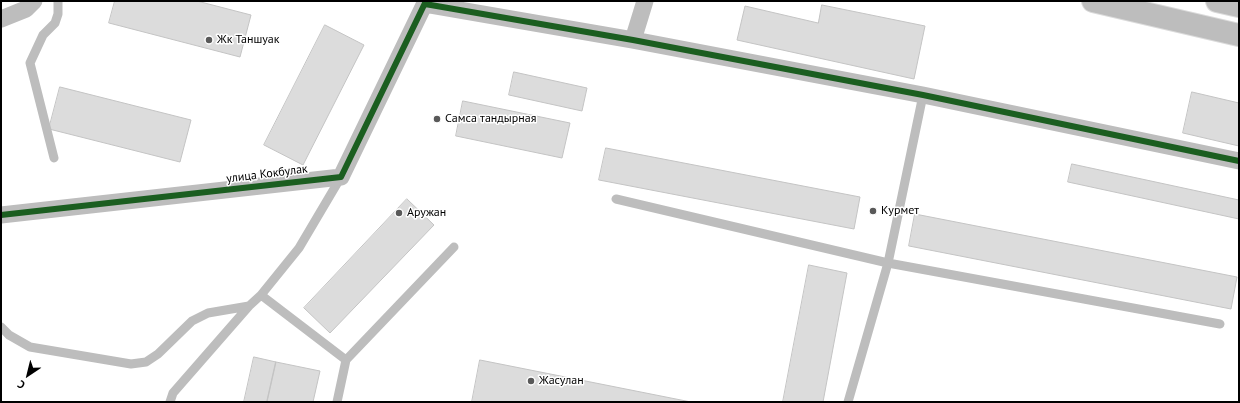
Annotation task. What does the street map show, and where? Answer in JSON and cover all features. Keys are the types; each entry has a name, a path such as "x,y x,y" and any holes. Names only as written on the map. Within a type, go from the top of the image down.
{"main road":[{"path":"1093,1 1239,35"},
{"path":"1217,1 1239,6"}],"street":[{"path":"1,19 26,9 34,1"},
{"path":"633,40 645,1"},
{"path":"341,176 426,2 923,95 1239,161"},
{"name":"улица Кокбулак","path":"1,215 341,176"}],"lane":[{"path":"54,158 30,64 44,35 55,23 58,14 58,1"},
{"path":"848,402 888,263 923,95"},
{"path":"170,402 173,393 249,306 261,295 299,248 341,176"},
{"path":"616,199 888,263 1220,324"},
{"path":"337,402 346,360 454,247"},
{"path":"261,295 346,360"},
{"path":"1,327 9,335 30,346 131,364 146,362 158,354 192,321 208,313 249,306"}],"building":[{"name":"Жк Таншуак","path":"115,1 197,1 251,15 240,57 109,23"},
{"path":"822,5 925,26 914,79 737,40 745,6 818,23"},
{"path":"325,25 364,45 303,165 264,145"},
{"path":"514,72 587,88 582,111 509,95"},
{"path":"60,87 191,120 180,162 49,129"},
{"path":"1192,92 1239,103 1239,146 1183,133"},
{"path":"463,101 570,123 562,158 456,136"},
{"path":"606,148 860,197 854,229 599,180"},
{"path":"1072,164 1239,200 1239,219 1068,182"},
{"path":"407,199 434,225 330,333 304,308"},
{"path":"915,214 1237,277 1231,309 909,246"},
{"path":"809,265 847,273 823,402 783,402"},
{"path":"254,357 276,362 267,402 244,402"},
{"name":"Жасулан","path":"480,360 691,402 472,402"},
{"path":"276,362 320,371 313,402 267,402"}],"cycle path":[{"path":"1,215 341,177 426,1"},
{"path":"425,4 633,40 923,95 1239,161"}],"place":[{"name":"Жк Таншуак","path":"209,40"},
{"name":"Самса тандырная","path":"437,119"},
{"name":"Курмет","path":"873,211"},
{"name":"Аружан","path":"399,213"},
{"name":"Жасулан","path":"531,381"}]}
